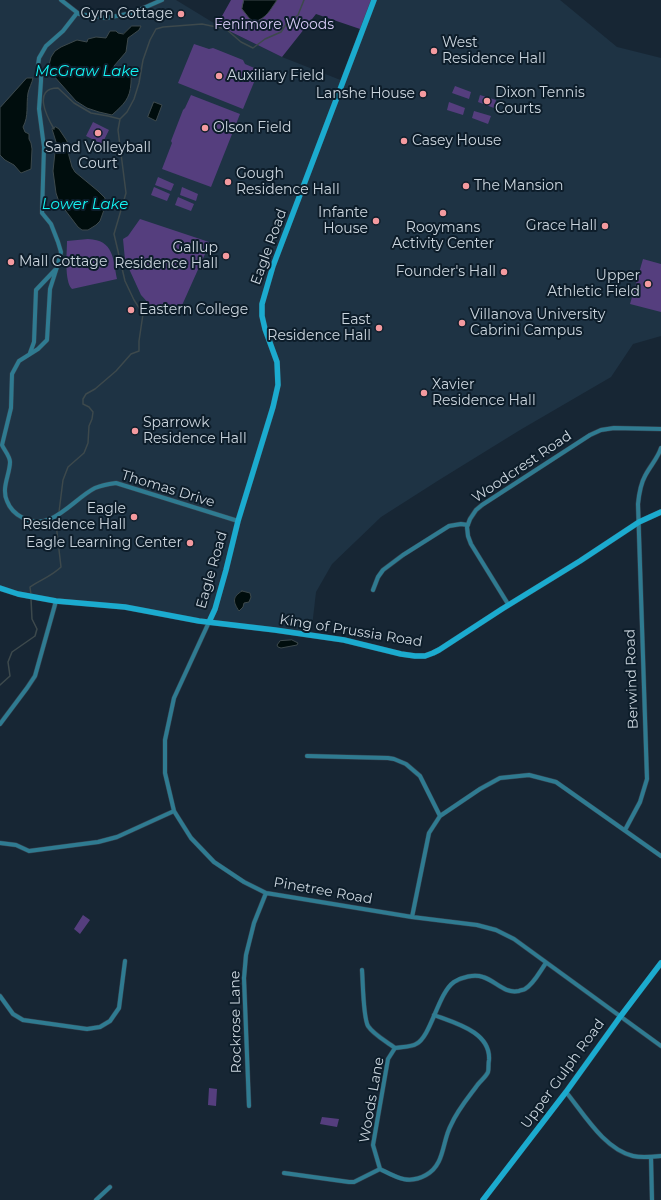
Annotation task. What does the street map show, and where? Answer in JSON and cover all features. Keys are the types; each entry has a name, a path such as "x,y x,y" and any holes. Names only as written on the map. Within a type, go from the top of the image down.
{"street":[{"path":"61,0 77,13 106,18 132,13 162,0"},
{"name":"Eagle Road","path":"209,622 215,610 238,521 273,407 278,385 277,362 265,329 262,316 262,304 273,266 374,0"},
{"name":"Thomas Drive","path":"77,13 63,31 46,46 39,58 38,65 42,81 39,109 44,147 42,213 52,224 61,252 50,289 47,340 38,349 19,361 12,374 11,408 2,445 10,461 5,485 6,500 14,513 28,520 40,522 52,518 94,488 116,483 238,521"},
{"path":"30,353 34,342 36,290 57,268"},
{"name":"Woodcrest Road","path":"508,604 471,544 468,536 467,527 476,510 482,504 601,430 614,428 661,429"},
{"name":"Berwind Road","path":"625,830 640,802 647,779 638,504 640,486 645,474 661,448"},
{"name":"King of Prussia Road","path":"0,588 28,596 56,601 125,606 209,622 321,636 401,654 425,656 439,650 508,604 580,561 639,522 661,512"},
{"path":"374,590 378,577 383,570 403,555 449,526 461,524 468,525"},
{"path":"0,724 35,676 56,601"},
{"name":"Pinetree Road","path":"209,622 174,698 165,740 165,773 174,811 191,838 214,862 244,882 266,893 412,917 477,925 496,930 514,939 661,1046"},
{"path":"307,756 388,758 406,764 420,776 440,816"},
{"path":"412,917 429,833 440,816 480,789 500,778 529,775 556,782 661,856"},
{"path":"0,843 16,846 29,851 98,842 117,837 174,811"},
{"name":"Rockrose Lane","path":"249,1106 244,978 246,955 254,923 266,893"},
{"path":"0,996 13,1014 23,1020 87,1029 100,1027 107,1024 112,1019 118,1008 124,961"},
{"name":"Woods Lane","path":"380,1169 373,1145 388,1059 395,1048 416,1044 424,1036 448,988 453,983 466,976 483,976 503,988 514,992 525,990 546,963"},
{"name":"Upper Gulph Road","path":"483,1200 566,1092 661,963"},
{"path":"362,970 368,1025 375,1033 395,1048"},
{"path":"284,1174 354,1182 380,1169 397,1178 407,1180 416,1179 427,1175 439,1163 450,1126 457,1112 488,1072 489,1054 483,1040 473,1031 434,1015"},
{"path":"566,1092 603,1138 618,1151 634,1156 661,1156"},
{"path":"651,1157 652,1200"},
{"path":"96,1200 110,1187"}],"shaded area":[{"path":"0,0 61,0 79,14 106,18 132,13 162,0 176,0 217,25 282,57 343,81 374,0 560,0 617,47 661,58 661,336 633,344 611,377 520,430 381,517 332,564 316,592 311,635 199,621 125,607 56,601 0,588"}],"green space":[{"name":"Fenimore Woods","path":"231,0 374,0 363,30 316,14 282,57 217,25"},
{"name":"Auxiliary Field","path":"194,44 209,49 213,48 243,60 245,64 259,70 243,109 178,83"},
{"name":"Dixon Tennis Courts","path":"455,86 471,92 469,99 452,93"},
{"name":"Olson Field","path":"191,95 240,114 211,187 162,169 183,110"},
{"name":"Dixon Tennis Courts","path":"480,95 496,100 494,108 478,102"},
{"name":"Dixon Tennis Courts","path":"449,102 465,108 463,115 447,110"},
{"name":"Dixon Tennis Courts","path":"474,111 491,116 488,124 472,118"},
{"name":"Sand Volleyball Court","path":"93,122 109,130 102,144 86,136"},
{"path":"158,177 174,184 171,191 155,185"},
{"path":"154,187 170,194 167,201 151,195"},
{"path":"182,187 198,194 196,201 180,195"},
{"path":"178,197 194,204 191,211 175,205"},
{"path":"140,219 209,242 179,312 168,313 151,306 141,295 125,260 123,239 128,236"},
{"path":"88,239 97,240 108,247 113,258 117,279 72,289 69,285 67,273 67,241"},
{"name":"Upper Athletic Field","path":"643,259 661,264 661,312 630,304"},
{"path":"83,915 90,920 80,934 74,929"},
{"path":"209,1088 217,1089 216,1106 208,1105"},
{"path":"322,1117 339,1119 337,1127 320,1124"}],"water":[{"path":"244,0 277,0 265,16 254,22 242,9"},
{"name":"McGraw Lake","path":"132,26 141,26 139,30 128,38 126,52 114,66 116,71 131,70 130,89 126,101 112,115 87,108 76,101 53,75 49,65 51,57 55,51 77,40 87,42 88,39 96,37 106,38 110,31 116,31 123,34"},
{"path":"27,78 33,78 28,93 27,115 23,127 25,132 29,134 31,143 31,169 21,173 14,165 0,155 0,108"},
{"path":"154,102 162,105 156,121 148,117"},
{"name":"Lower Lake","path":"56,127 67,141 69,156 75,172 105,198 105,207 100,221 88,230 82,230 78,227 59,202 56,193 53,171 57,145 52,129"},
{"path":"242,591 250,593 251,597 249,602 244,603 243,607 239,611 234,600 236,595"},
{"path":"292,640 298,643 297,645 281,648 277,645 280,641"}],"waterway":[{"path":"59,512 63,480 68,467 84,453 88,443 89,426 93,412 89,407 83,404 83,399 86,394 95,389 116,371 131,354 139,351 143,314 125,281 114,234 126,193 118,130 120,119 127,112 134,99 139,83 143,60 150,40 156,29 163,27 202,24 226,29 241,42 253,48 265,39 281,32 287,23 298,15 304,0"},
{"path":"54,129 45,111 43,98 45,93 50,89 58,88 74,103 91,113 120,119"},
{"path":"31,595 30,587 54,573 61,567 56,524 58,516"},
{"path":"0,685 10,676 8,662 12,652 35,636 37,629 32,619 31,599"}],"place":[{"name":"Gym Cottage","path":"181,14"},
{"name":"West Residence Hall","path":"434,51"},
{"name":"Auxiliary Field","path":"219,76"},
{"name":"Lanshe House","path":"423,94"},
{"name":"Dixon Tennis Courts","path":"487,101"},
{"name":"Olson Field","path":"205,128"},
{"name":"Sand Volleyball Court","path":"98,133"},
{"name":"Casey House","path":"404,141"},
{"name":"Gough Residence Hall","path":"228,182"},
{"name":"The Mansion","path":"466,186"},
{"name":"Rooymans Activity Center","path":"443,213"},
{"name":"Infante House","path":"376,221"},
{"name":"Grace Hall","path":"605,226"},
{"name":"Gallup Residence Hall","path":"226,256"},
{"name":"Mall Cottage","path":"11,262"},
{"name":"Founder's Hall","path":"504,272"},
{"name":"Upper Athletic Field","path":"648,284"},
{"name":"Eastern College","path":"131,310"},
{"name":"Villanova University Cabrini Campus","path":"462,323"},
{"name":"East Residence Hall","path":"379,328"},
{"name":"Xavier Residence Hall","path":"424,393"},
{"name":"Sparrowk Residence Hall","path":"135,431"},
{"name":"Eagle Residence Hall","path":"134,517"},
{"name":"Eagle Learning Center","path":"190,543"}]}
